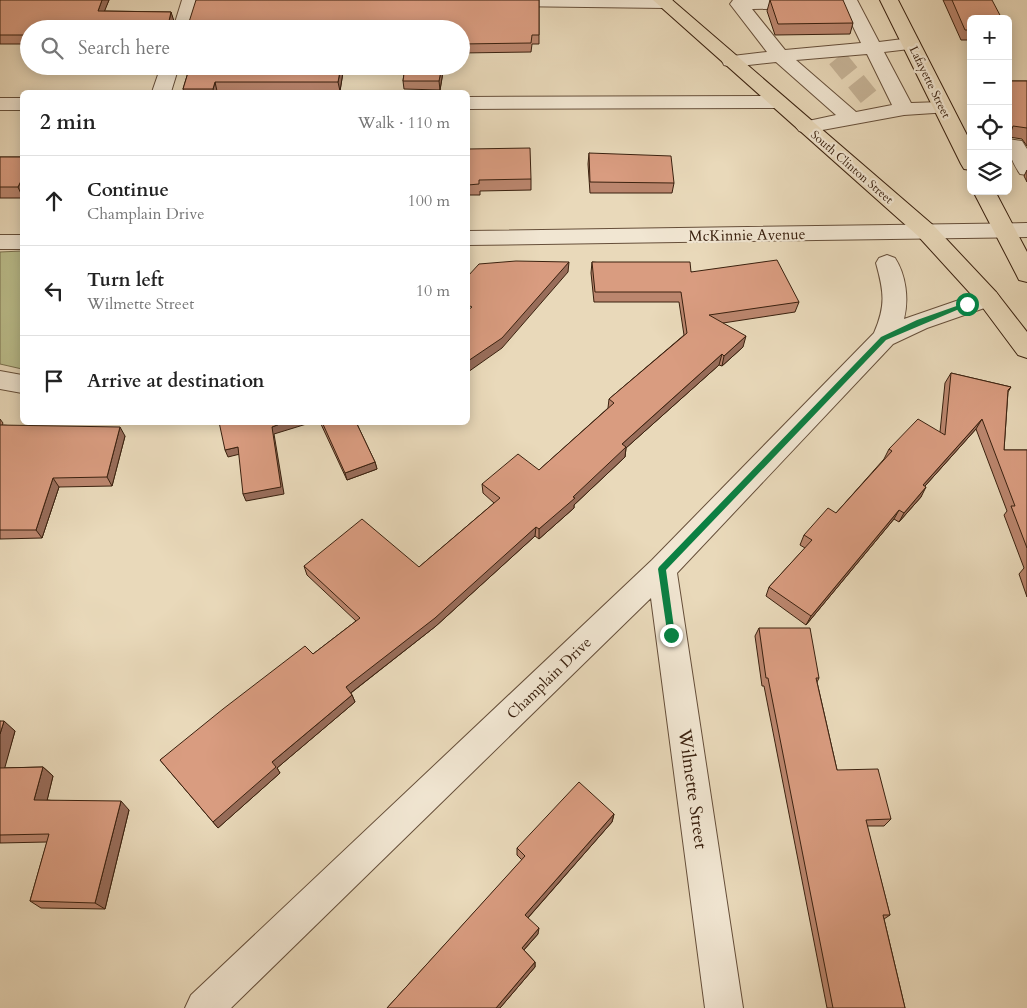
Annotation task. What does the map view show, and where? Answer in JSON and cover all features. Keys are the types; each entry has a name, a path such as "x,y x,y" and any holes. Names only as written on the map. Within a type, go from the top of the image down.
{"highway":[{"name":"Lafayette Street","path":"889,0 942,108 966,145"},
{"name":"South Clinton Street","path":"664,1 926,231 988,298 1027,349"},
{"path":"986,195 1027,274"}],"street":[{"path":"185,20 191,0"},
{"path":"486,1 664,1"},
{"path":"851,118 780,56 739,4 850,3 904,109"},
{"path":"731,61 780,56 835,55 911,44"},
{"path":"163,90 167,75"},
{"path":"470,103 778,102"},
{"path":"0,104 20,104"},
{"path":"806,127 851,118 876,107 904,109 942,108"},
{"path":"1012,145 1015,145 1027,169"},
{"path":"1012,178 1027,178"},
{"name":"McKinnie Avenue","path":"470,238 1027,230"},
{"path":"0,242 20,242"},
{"name":"Champlain Drive","path":"204,1008 662,569 884,338 893,317 895,290 887,263"},
{"name":"Champlain Drive","path":"884,338 919,322 988,298"},
{"path":"0,380 20,384"},
{"name":"Wilmette Street","path":"662,569 724,1008"}],"green space":[{"path":"20,251 20,369 0,364 0,252"}],"building":[{"path":"0,0 102,0 98,11 171,12 169,20 20,20 20,35 0,35"},
{"path":"196,0 539,0 539,35 532,35 531,43 470,44 470,20 190,20"},
{"path":"770,0 843,0 853,23 778,24"},
{"path":"952,0 992,0 1000,15 967,15 967,30 965,30"},
{"path":"187,75 339,75 338,82 215,82 213,89 183,89"},
{"path":"404,75 440,75 439,81 403,81"},
{"path":"1012,81 1027,81 1027,128 1013,126 1012,129"},
{"path":"530,148 531,179 479,180 479,184 470,185 470,149"},
{"path":"589,153 671,156 674,183 590,182"},
{"path":"0,157 20,157 20,183 18,187 0,187"},
{"path":"777,260 799,302 709,315 746,336 724,356 722,354 622,444 626,447 573,497 575,498 539,529 536,527 435,618 346,687 352,695 272,762 276,767 213,822 160,760 305,646 313,654 360,618 304,566 362,519 419,567 500,498 482,484 518,454 539,470 614,403 609,399 687,333 681,292 595,292 592,262 690,262 691,272"},
{"path":"516,261 569,262 502,338 470,360 470,308 472,307 470,306 470,274 479,264"},
{"path":"951,373 1011,387 1008,390 1004,450 1027,450 1027,548 1011,506 1015,506 982,419 923,485 926,487 904,513 899,510 811,616 769,587 812,540 804,535 828,508 836,513 892,451 889,449 918,419 945,435"},
{"path":"0,425 120,427 107,477 53,478 36,530 0,530"},
{"path":"220,425 277,425 272,427 281,487 243,494 238,447 225,450"},
{"path":"323,425 357,425 375,462 345,473"},
{"path":"759,628 810,628 819,678 816,678 837,770 878,769 891,819 866,820 890,915 883,915 905,1008 833,1008 768,678 766,678"},
{"path":"0,721 4,721 0,734"},
{"path":"43,767 34,800 121,801 95,903 30,901 49,834 0,835 0,768"},
{"path":"579,782 614,814 525,915 539,928 522,948 535,962 496,1008 387,1008 525,856 517,848"}],"tunnel":[{"path":"837,58 872,101"}],"route":[{"path":"671,635 662,569 884,338 919,322 967,304"}]}
